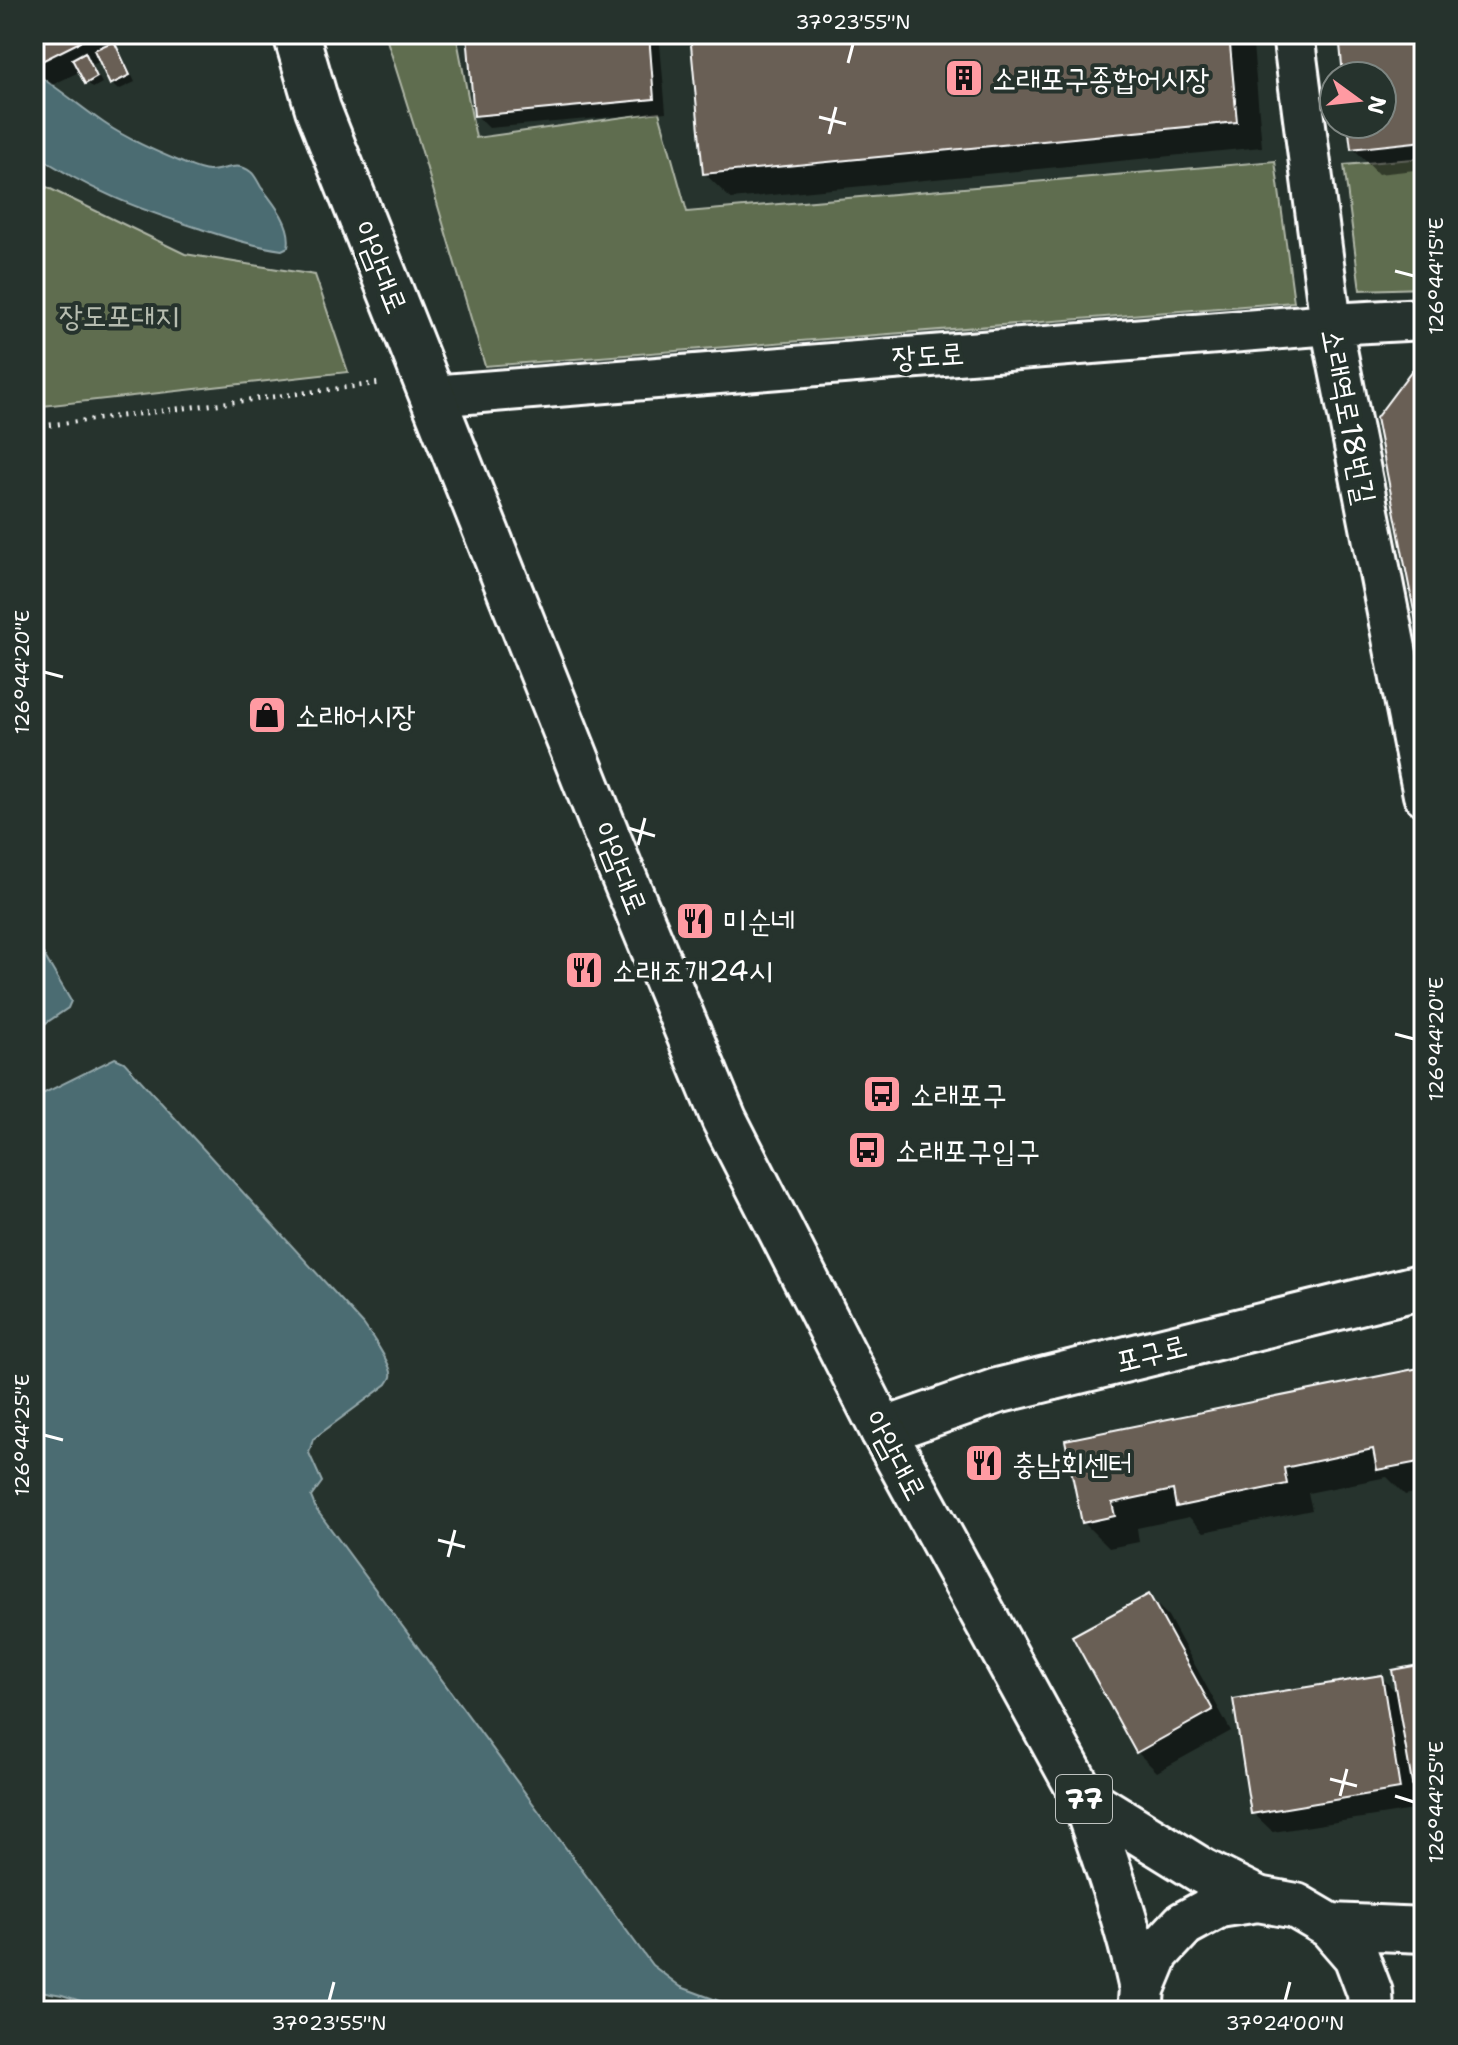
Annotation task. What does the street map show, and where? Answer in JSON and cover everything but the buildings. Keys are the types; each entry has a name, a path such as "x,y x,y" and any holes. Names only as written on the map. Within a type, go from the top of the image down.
{"main road":[{"name":"아암대로","path":"296,34 318,109 620,868 724,1119 883,1431 1084,1798 1133,1949 1141,2000"},
{"name":"포구로","path":"883,1431 997,1391 1424,1286"},
{"name":"아암대로","path":"1084,1798 1202,1871 1258,1899"},
{"name":"77","path":"1141,2000 1157,1953 1184,1924 1219,1905 1258,1899 1296,1906 1330,1926 1356,1956 1370,1993 1371,2011"},
{"path":"1330,1926 1424,1930"}],"street":[{"name":"소래역로18번길","path":"1293,34 1331,324 1424,795"},
{"name":"장도로","path":"428,387 1424,319"}],"path":[{"path":"34,427 428,387"}],"green space":[{"path":"385,34 456,34 476,138 659,112 687,212 1275,161 1294,302 485,366"},
{"path":"1424,158 1424,288 1360,290 1344,165"},
{"name":"장도포대지","path":"34,181 185,254 315,275 348,372 34,407"}],"water":[{"path":"34,73 113,129 151,149 203,170 215,171 235,166 251,172 285,223 288,247 282,250 250,244 154,213 93,188 34,153"},
{"path":"34,938 71,1001 68,1008 34,1031"},
{"path":"115,1058 124,1062 364,1325 389,1367 391,1376 387,1384 313,1439 309,1453 322,1482 311,1497 316,1509 652,1965 681,1987 746,2011 111,2011 62,1995 34,1990 34,1098"}],"place":[{"name":"소래포구종합어시장","path":"964,78"},
{"name":"소래어시장","path":"267,715"},
{"name":"미순네","path":"695,921"},
{"name":"소래조개24시","path":"584,970"},
{"name":"소래포구","path":"882,1094"},
{"name":"소래포구입구","path":"867,1150"},
{"name":"충남회센터","path":"984,1463"}]}
